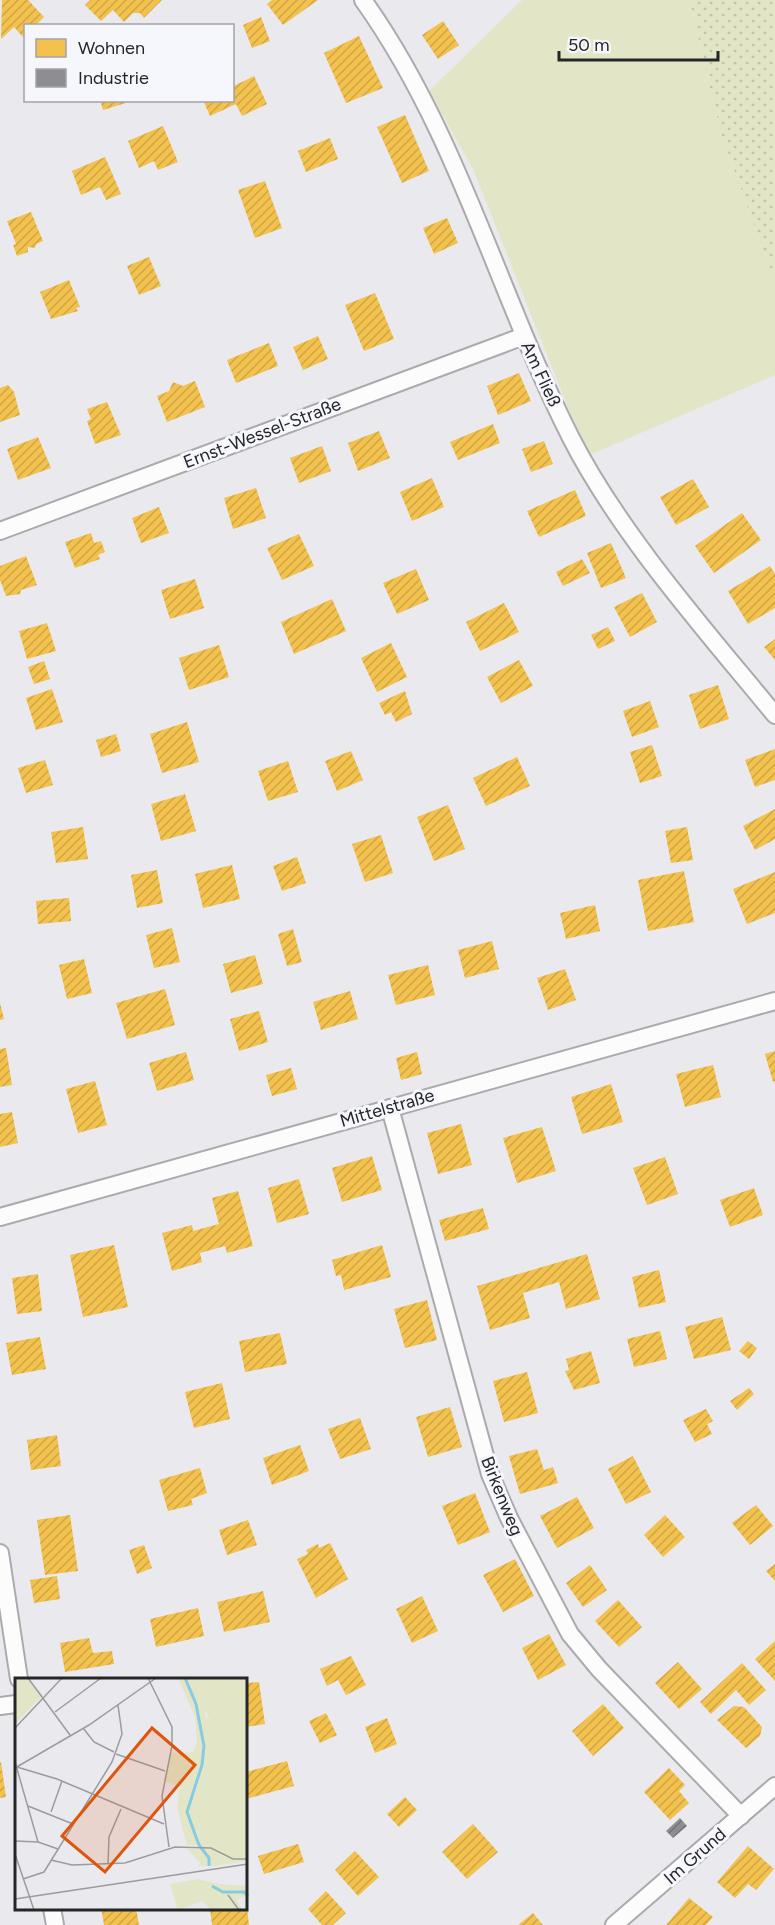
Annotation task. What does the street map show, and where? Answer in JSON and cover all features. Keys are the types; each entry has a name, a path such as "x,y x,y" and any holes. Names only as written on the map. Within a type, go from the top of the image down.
{"street":[{"name":"Am Fließ","path":"363,0 414,81 465,187 524,336 572,439 619,514 703,628 775,715"},
{"name":"Ernst-Wessel-Straße","path":"0,531 524,336"},
{"name":"Mittelstraße","path":"0,1217 775,1001"},
{"name":"Birkenweg","path":"390,1108 490,1474 509,1518 570,1634 598,1669 741,1816"},
{"path":"0,1553 19,1678"},
{"path":"0,1706 15,1704"},
{"name":"Im Grund","path":"614,1925 775,1786"},
{"path":"52,1910 55,1925"}],"green space":[{"path":"522,0 689,0 721,133 775,285 775,375 590,455 572,418 473,169 429,91"},
{"path":"689,0 775,0 775,285 721,133"}],"building: Wohnen":[{"path":"2,0 28,0 44,17 37,24 24,24 23,37 14,27 1,39"},
{"path":"90,0 162,0 144,18 140,13 133,13 124,22 113,10 101,21 85,5"},
{"path":"272,0 318,0 283,25 267,4"},
{"path":"261,17 270,41 252,48 243,25"},
{"path":"443,21 459,45 438,59 422,35"},
{"path":"359,36 383,88 346,103 324,53"},
{"path":"254,76 267,104 242,116 236,104 210,116 204,102 234,102 234,86"},
{"path":"101,102 126,103 103,110"},
{"path":"405,115 429,171 402,183 377,127"},
{"path":"163,126 178,162 158,170 154,161 139,168 128,141"},
{"path":"330,138 338,159 306,172 298,151"},
{"path":"105,157 121,194 106,200 100,187 81,195 72,171"},
{"path":"265,181 282,228 255,238 238,190"},
{"path":"31,212 43,241 36,244 35,248 28,247 28,252 17,256 13,245 16,244 7,221"},
{"path":"447,218 458,243 434,254 423,228"},
{"path":"149,257 161,286 139,295 127,266"},
{"path":"69,280 80,307 76,308 78,311 51,319 40,292"},
{"path":"375,293 394,339 364,351 345,305"},
{"path":"318,336 328,359 303,370 293,347"},
{"path":"269,343 278,366 236,383 227,360"},
{"path":"519,373 531,401 498,415 487,386"},
{"path":"195,381 205,407 167,422 157,396 169,391 173,382 183,386"},
{"path":"8,385 14,392 20,415 0,422 0,388"},
{"path":"107,402 121,435 95,444 87,421 91,419 87,409"},
{"path":"493,424 500,443 458,460 450,442"},
{"path":"379,431 390,458 358,471 348,443"},
{"path":"38,437 51,468 18,480 7,449"},
{"path":"544,441 553,464 531,472 522,449"},
{"path":"322,446 331,471 299,483 290,458"},
{"path":"432,478 444,507 412,521 400,492"},
{"path":"693,479 709,507 676,525 660,497"},
{"path":"256,488 266,518 233,529 224,498"},
{"path":"575,490 586,516 539,537 527,511"},
{"path":"159,507 169,533 141,543 132,518"},
{"path":"742,513 761,540 714,573 695,546"},
{"path":"91,533 94,543 101,541 105,552 98,555 100,559 75,568 65,542"},
{"path":"299,534 314,566 282,580 267,548"},
{"path":"611,543 626,578 601,588 587,553"},
{"path":"26,556 37,585 21,590 20,594 6,596 0,580 0,566"},
{"path":"582,559 590,573 563,586 556,572"},
{"path":"770,566 775,574 775,608 748,624 728,591"},
{"path":"416,569 429,600 397,614 383,583"},
{"path":"195,579 204,608 170,619 161,590"},
{"path":"642,593 657,622 630,637 614,607"},
{"path":"332,599 346,631 294,654 281,622"},
{"path":"504,603 519,632 480,651 466,622"},
{"path":"47,623 56,651 27,659 19,631"},
{"path":"608,627 615,641 598,649 591,635"},
{"path":"775,639 775,660 764,647"},
{"path":"391,643 407,677 377,692 361,658"},
{"path":"219,645 229,677 189,690 179,658"},
{"path":"519,660 533,686 501,703 487,677"},
{"path":"44,661 50,679 34,684 28,667"},
{"path":"718,685 729,719 700,729 689,695"},
{"path":"52,689 63,722 36,730 26,698"},
{"path":"405,691 412,714 396,722 391,712 385,715 379,703"},
{"path":"650,701 659,727 632,737 623,711"},
{"path":"187,722 199,762 162,773 150,734"},
{"path":"116,734 121,751 101,757 96,740"},
{"path":"652,745 662,776 640,783 630,752"},
{"path":"775,749 775,780 755,787 745,760"},
{"path":"351,751 363,780 337,791 325,761"},
{"path":"517,757 530,786 486,806 473,778"},
{"path":"45,760 53,785 26,793 18,768"},
{"path":"288,761 298,792 268,801 258,771"},
{"path":"185,794 196,831 161,841 151,804"},
{"path":"448,805 465,849 434,861 417,817"},
{"path":"775,809 775,839 755,850 743,826"},
{"path":"83,827 88,859 56,863 51,832"},
{"path":"687,827 693,860 671,863 665,831"},
{"path":"381,835 393,873 365,882 352,844"},
{"path":"297,857 306,883 282,891 273,866"},
{"path":"232,865 240,899 203,908 195,874"},
{"path":"157,870 163,903 137,908 131,875"},
{"path":"684,871 694,922 648,931 638,880"},
{"path":"775,872 775,913 747,924 733,889"},
{"path":"69,898 71,921 38,924 36,901"},
{"path":"595,905 600,931 566,939 560,913"},
{"path":"172,928 180,962 154,968 146,935"},
{"path":"293,929 302,962 287,966 278,934"},
{"path":"492,941 499,969 465,978 458,950"},
{"path":"255,955 263,984 231,993 223,964"},
{"path":"84,959 92,993 67,999 59,965"},
{"path":"428,965 435,995 396,1005 388,975"},
{"path":"565,969 576,1000 548,1010 537,978"},
{"path":"165,989 175,1025 127,1039 116,1003"},
{"path":"350,991 358,1019 321,1030 313,1002"},
{"path":"0,1003 4,1019 0,1020"},
{"path":"259,1011 268,1042 239,1051 230,1019"},
{"path":"6,1048 12,1085 0,1087 0,1049"},
{"path":"775,1051 775,1081 773,1082 765,1054"},
{"path":"186,1052 194,1080 157,1091 149,1063"},
{"path":"417,1052 422,1074 401,1080 396,1058"},
{"path":"713,1065 721,1097 685,1107 676,1074"},
{"path":"291,1068 297,1089 272,1096 266,1075"},
{"path":"95,1081 107,1125 78,1133 66,1089"},
{"path":"611,1084 623,1122 582,1134 571,1097"},
{"path":"12,1112 18,1143 0,1147 0,1114"},
{"path":"461,1124 472,1165 438,1174 427,1133"},
{"path":"542,1127 556,1171 517,1183 503,1138"},
{"path":"372,1156 382,1190 342,1202 332,1168"},
{"path":"665,1157 678,1194 647,1205 633,1168"},
{"path":"299,1179 309,1214 277,1223 268,1188"},
{"path":"754,1188 763,1215 730,1227 720,1200"},
{"path":"238,1191 253,1246 227,1253 225,1246 200,1253 202,1262 172,1271 162,1233 192,1225 193,1231 219,1224 212,1198"},
{"path":"483,1208 489,1229 445,1241 439,1220"},
{"path":"114,1245 128,1307 83,1317 70,1255"},
{"path":"382,1245 391,1277 344,1290 341,1275 336,1276 332,1260"},
{"path":"587,1254 600,1299 566,1309 559,1282 523,1293 530,1318 490,1330 477,1286"},
{"path":"659,1270 666,1302 639,1308 632,1277"},
{"path":"38,1274 42,1311 17,1314 12,1278"},
{"path":"427,1300 437,1340 405,1348 394,1309"},
{"path":"722,1317 731,1350 694,1359 685,1327"},
{"path":"660,1331 667,1359 634,1367 627,1339"},
{"path":"280,1333 287,1364 245,1372 239,1341"},
{"path":"40,1337 46,1369 12,1375 6,1343"},
{"path":"748,1341 757,1348 749,1359 739,1351"},
{"path":"591,1351 600,1383 574,1390 565,1371 569,1370 566,1359"},
{"path":"527,1372 538,1413 504,1422 493,1381"},
{"path":"222,1383 230,1419 194,1428 185,1392"},
{"path":"749,1388 754,1394 737,1410 730,1401"},
{"path":"450,1407 462,1447 428,1457 416,1417"},
{"path":"706,1409 713,1421 707,1424 712,1434 695,1442 683,1420"},
{"path":"360,1418 371,1449 340,1459 328,1429"},
{"path":"57,1435 61,1466 31,1470 27,1440"},
{"path":"300,1445 309,1471 272,1485 263,1458"},
{"path":"537,1449 544,1470 553,1467 558,1483 520,1494 509,1456"},
{"path":"633,1456 651,1492 626,1504 608,1469"},
{"path":"200,1468 207,1493 191,1499 193,1505 168,1511 159,1480"},
{"path":"475,1493 490,1532 458,1545 442,1506"},
{"path":"577,1497 594,1528 557,1548 540,1516"},
{"path":"756,1505 773,1526 750,1545 732,1523"},
{"path":"70,1515 78,1571 45,1575 37,1520"},
{"path":"665,1515 685,1537 663,1557 644,1535"},
{"path":"248,1520 257,1545 227,1555 219,1530"},
{"path":"330,1543 348,1579 316,1598 297,1559 308,1554 306,1550 318,1544 319,1548"},
{"path":"144,1545 152,1568 137,1574 129,1550"},
{"path":"515,1559 534,1596 503,1612 483,1575"},
{"path":"775,1564 775,1581 766,1571"},
{"path":"590,1565 607,1590 583,1607 566,1583"},
{"path":"57,1576 60,1599 34,1603 30,1580"},
{"path":"263,1591 270,1622 224,1632 217,1602"},
{"path":"422,1596 438,1631 412,1643 396,1609"},
{"path":"618,1600 642,1627 619,1647 595,1621"},
{"path":"198,1608 204,1636 156,1647 150,1619"},
{"path":"549,1634 566,1665 538,1680 522,1648"},
{"path":"89,1638 93,1653 112,1651 114,1664 65,1672 60,1643"},
{"path":"775,1641 775,1681 755,1659"},
{"path":"351,1656 366,1685 346,1695 338,1680 327,1686 320,1669"},
{"path":"678,1662 702,1689 679,1709 655,1683"},
{"path":"742,1663 766,1690 749,1705 736,1690 711,1714 700,1702"},
{"path":"259,1682 265,1724 248,1727 248,1683"},
{"path":"603,1704 624,1728 593,1756 572,1731"},
{"path":"734,1706 744,1707 762,1727 760,1736 746,1748 717,1720"},
{"path":"326,1713 337,1735 320,1743 309,1721"},
{"path":"387,1718 397,1744 375,1753 365,1727"},
{"path":"287,1761 294,1786 248,1798 248,1771"},
{"path":"0,1763 6,1797 0,1798"},
{"path":"669,1768 685,1785 679,1791 689,1803 670,1820 644,1792"},
{"path":"405,1797 417,1810 399,1827 387,1814"},
{"path":"473,1824 498,1852 467,1879 442,1852"},
{"path":"298,1844 304,1862 264,1874 258,1856"},
{"path":"748,1846 774,1869 756,1890 748,1884 735,1898 717,1882"},
{"path":"355,1851 379,1877 358,1896 335,1870"},
{"path":"326,1891 346,1913 333,1925 322,1925 308,1909"},
{"path":"689,1898 713,1917 706,1925 666,1925"},
{"path":"101,1910 136,1910 139,1925 104,1925"},
{"path":"210,1910 247,1910 249,1925 212,1925"},
{"path":"533,1913 543,1925 518,1925"}],"building: Industrie":[{"path":"680,1818 687,1826 673,1838 666,1831"}]}
